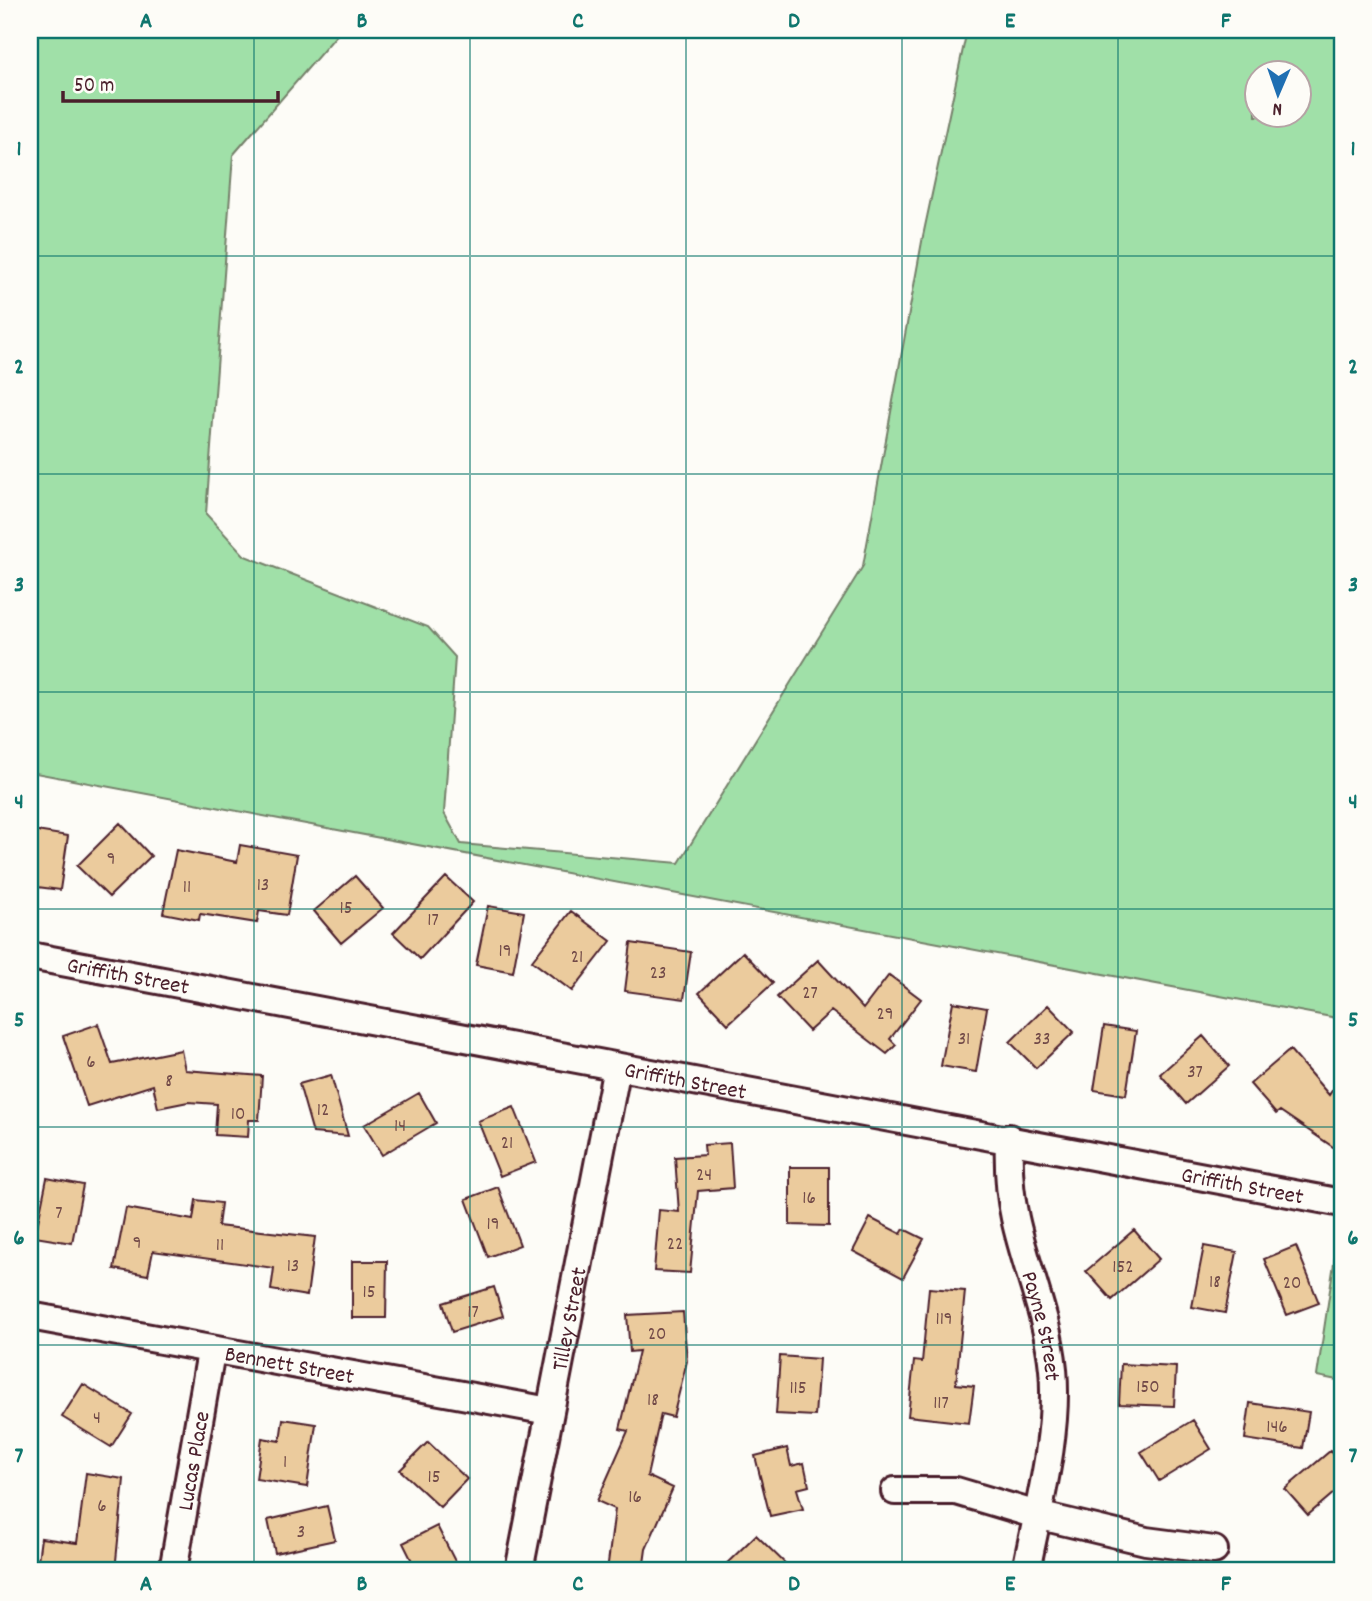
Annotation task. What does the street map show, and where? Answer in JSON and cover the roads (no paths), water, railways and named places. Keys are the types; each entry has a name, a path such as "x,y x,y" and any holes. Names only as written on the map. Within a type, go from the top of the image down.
{"street":[{"name":"Griffith Street","path":"30,956 904,1123 1009,1138 1342,1203"},
{"name":"Tilley Street","path":"519,1571 617,1067"},
{"name":"Payne Street","path":"1009,1138 1009,1180 1016,1219 1041,1307 1053,1370 1049,1440 1026,1571"},
{"name":"Bennett Street","path":"30,1316 211,1352 549,1411"},
{"name":"Lucas Place","path":"173,1571 211,1352"},
{"path":"895,1491 956,1491 1037,1515 1146,1541 1214,1550"}]}
